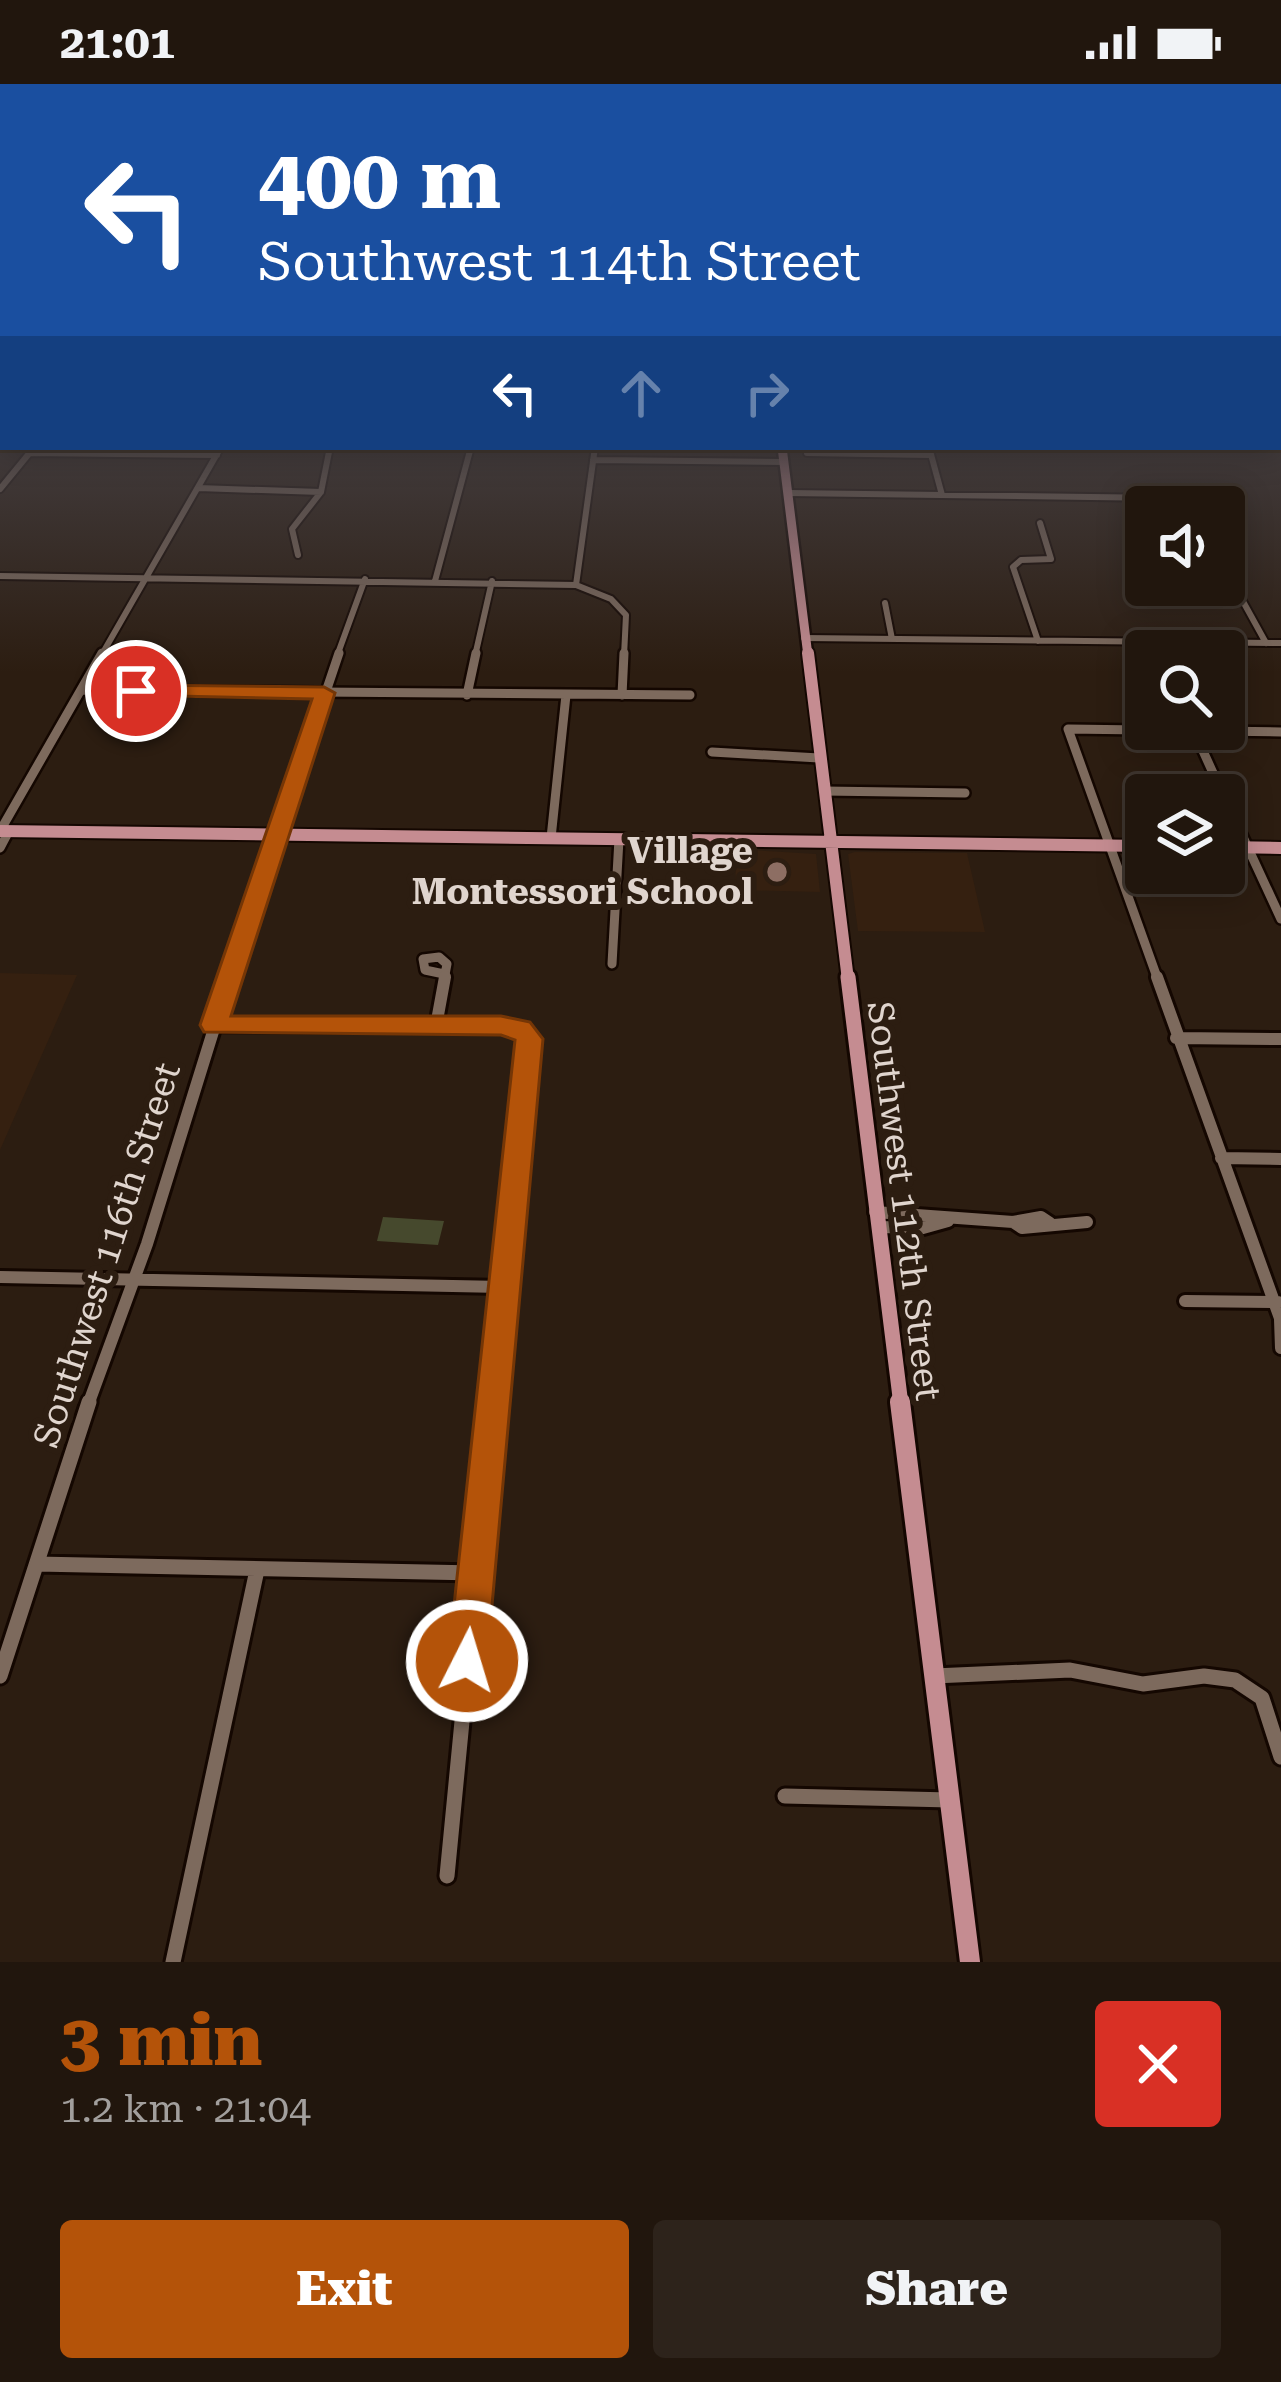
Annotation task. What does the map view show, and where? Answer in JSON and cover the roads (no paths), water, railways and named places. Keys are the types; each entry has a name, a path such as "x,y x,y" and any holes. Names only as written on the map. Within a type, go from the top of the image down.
{"main road":[{"name":"Southwest 112th Street","path":"788,497 970,1962"},
{"path":"3,831 1125,845"},
{"path":"1245,848 1281,848"}],"street":[{"path":"0,848 3,831 192,497"},
{"path":"298,555 292,542 293,525 317,497"},
{"path":"435,581 458,497"},
{"path":"576,585 588,497"},
{"path":"1064,497 1125,497"},
{"path":"1038,641 1013,568 1051,559 1040,523"},
{"path":"0,576 576,585 611,599 626,615 622,695"},
{"name":"Southwest 116th Street","path":"0,1676 274,835 365,579"},
{"path":"467,694 492,581"},
{"path":"885,603 892,639"},
{"path":"1245,605 1266,643"},
{"path":"805,638 1281,644"},
{"path":"82,690 690,695"},
{"path":"551,838 566,695"},
{"path":"1125,730 1068,730 1176,1038 1278,1302 1281,1348"},
{"path":"1245,732 1281,732"},
{"path":"712,752 819,758"},
{"path":"824,791 965,793"},
{"path":"612,964 620,839"},
{"path":"1245,842 1281,919"},
{"path":"436,1025 444,974"},
{"path":"214,1025 513,1026 529,1039 447,1876"},
{"path":"1176,1038 1281,1039"},
{"path":"1221,1158 1281,1159"},
{"path":"876,1220 923,1228 951,1220 1013,1222 1022,1228 1088,1222"},
{"path":"0,1277 502,1287"},
{"path":"1185,1300 1278,1302"},
{"path":"37,1564 476,1574"},
{"path":"173,1962 256,1570"},
{"path":"934,1676 1070,1670 1143,1684 1204,1676 1249,1686 1266,1705 1281,1757"},
{"path":"785,1796 950,1800"}],"place":[{"name":"Village Montessori School","path":"777,872"}]}
